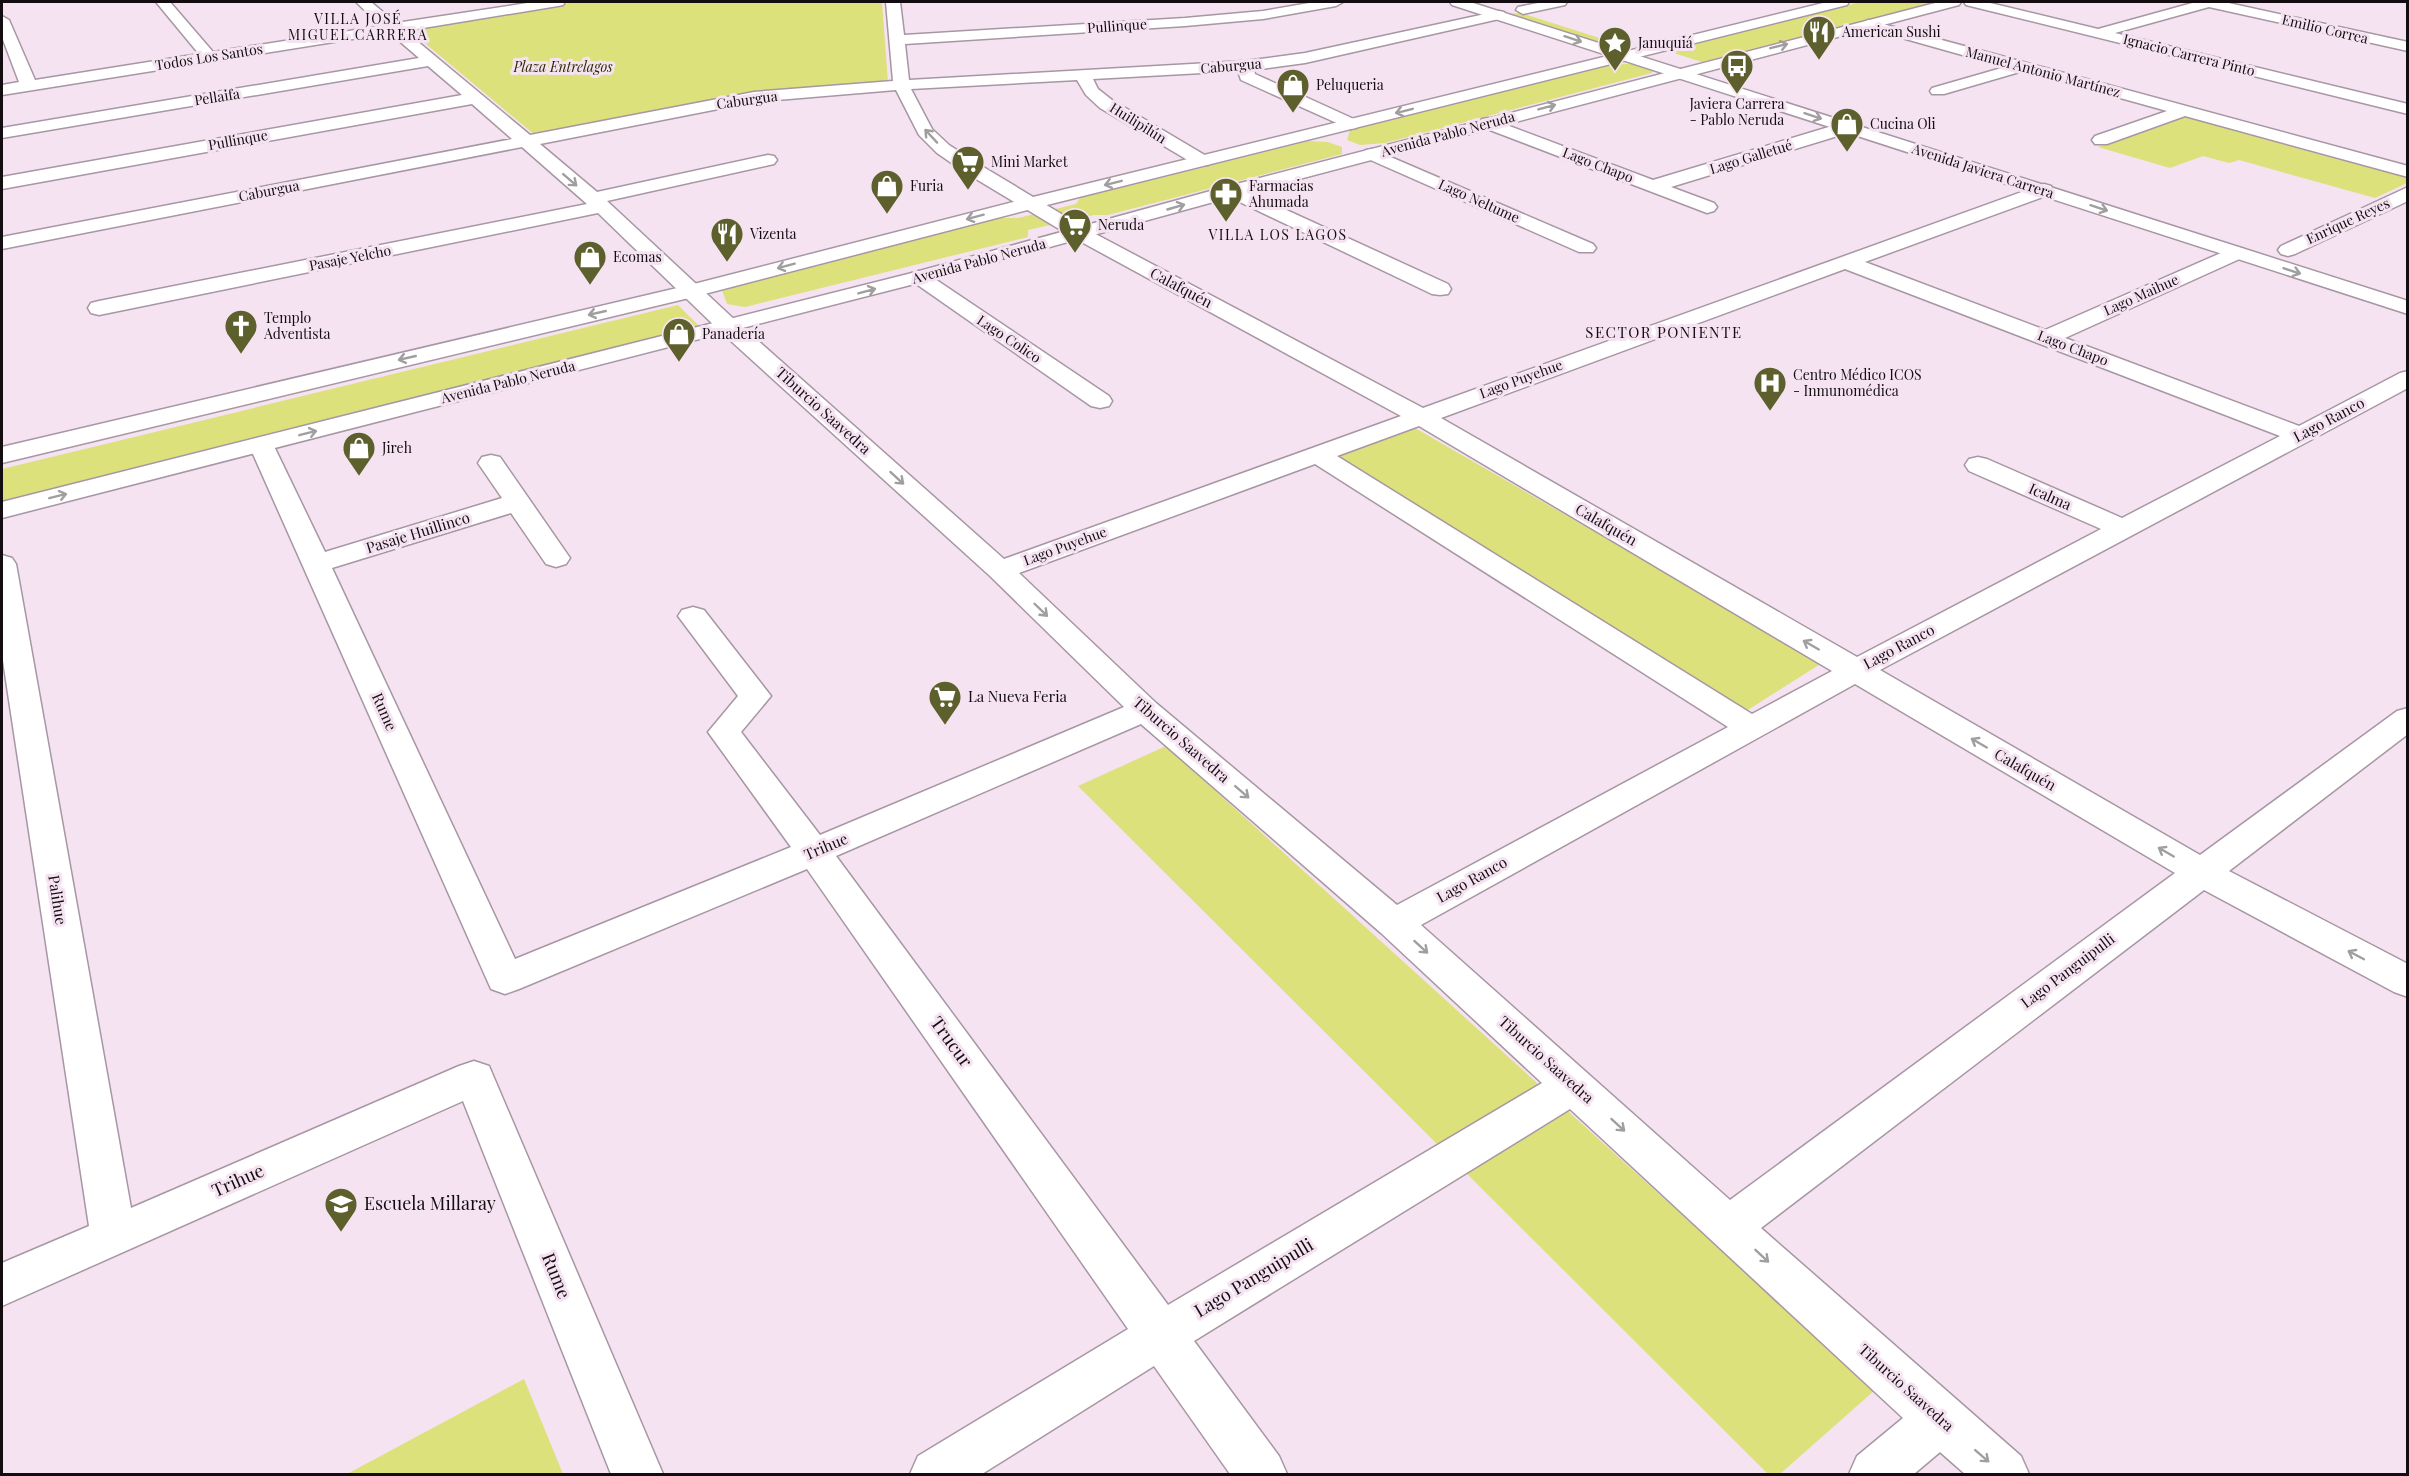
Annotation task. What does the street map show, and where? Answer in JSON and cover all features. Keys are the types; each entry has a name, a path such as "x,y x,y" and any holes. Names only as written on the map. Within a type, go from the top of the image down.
{"street":[{"path":"163,2 209,57"},
{"name":"Tiburcio Saavedra","path":"363,2 596,203 729,327 1000,570 1145,710 1394,923 2003,1474"},
{"name":"Todos Los Santos","path":"2,90 558,2"},
{"name":"Calafquén","path":"896,2 901,85 925,130 943,149 972,169 1032,202 1081,234 1420,416 2200,872 2408,982"},
{"name":"Pullinque","path":"898,39 1196,21 1263,15 1336,2"},
{"name":"Avenida Javiera Carrera","path":"1456,2 1494,9 1523,10 2408,287"},
{"path":"1523,10 1560,2"},
{"path":"2,455 693,291 1032,202 1842,2"},
{"name":"Avenida Pablo Neruda","path":"2,510 729,327 1490,122 1953,2"},
{"name":"Ignacio Carrera Pinto","path":"1971,2 2408,109"},
{"path":"2100,33 2208,2"},
{"name":"Emilio Correa","path":"2208,2 2408,47"},
{"name":"Avenida Javiera Carrera","path":"1494,9 1624,56 2408,308"},
{"name":"Caburgua","path":"2,243 754,97 901,85 1245,66 1305,58 1494,9"},
{"path":"2,20 29,86"},
{"name":"Manuel Antonio Martínez","path":"1868,24 2408,172"},
{"name":"Pellaifa","path":"2,133 432,61"},
{"path":"1245,66 1247,77 1350,124"},
{"path":"1938,91 2021,67"},
{"name":"Huilipilún","path":"1082,75 1092,92 1106,104 1202,161"},
{"name":"Pullinque","path":"2,183 475,98"},
{"name":"Lago Chapo","path":"1447,100 1444,103 1446,106 1707,207"},
{"path":"2101,140 2184,111"},
{"name":"Lago Galletué","path":"1653,186 1848,127"},
{"name":"Pasaje Yelcho","path":"99,308 776,165 747,143"},
{"name":"Lago Neltume","path":"1372,154 1586,248"},
{"path":"2044,190 2101,191"},
{"name":"Lago Puyehue","path":"1000,570 2044,190"},
{"path":"1232,191 1440,289"},
{"name":"Enrique Reyes","path":"2288,249 2408,193"},
{"name":"Lago Maihue","path":"2046,338 2236,253"},
{"name":"Lago Chapo","path":"1845,262 2301,435"},
{"name":"Lago Colico","path":"919,277 1100,401"},
{"name":"Lago Ranco","path":"1394,923 1855,671 2408,378"},
{"name":"Rume","path":"262,445 505,979"},
{"path":"1316,454 1751,727"},
{"path":"491,463 556,558"},
{"name":"Icalma","path":"1978,465 2123,530"},
{"name":"Pasaje Huillinco","path":"317,564 518,502"},
{"name":"Palihue","path":"2,564 113,1236"},
{"name":"Trucur","path":"693,616 755,696 724,732 814,852 1261,1474"},
{"name":"Trihue","path":"505,979 814,852 1145,710"},
{"name":"Lago Panguipulli","path":"1729,1226 2408,717"},
{"name":"Rume","path":"474,1078 637,1474"},
{"name":"Trihue","path":"2,1285 474,1078"},
{"name":"Lago Panguipulli","path":"936,1474 1161,1335 1574,1086"},
{"path":"1875,1474 1940,1419"}],"green space":[{"name":"Plaza Entrelagos","path":"576,2 882,2 888,83 751,94 535,135 408,29"},
{"path":"1861,2 1936,2 1702,62 1664,50"},
{"path":"1521,13 1609,41 1599,44 1505,14"},
{"path":"1611,64 1636,64 1653,70 1652,73 1385,143 1360,145 1347,140 1350,130"},
{"path":"2185,117 2407,177 2407,183 2375,198 2239,160 2229,163 2203,156 2170,168 2098,147"},
{"path":"1309,141 1328,142 1342,147 1342,154 1108,215 1094,215 1028,230 1028,237 745,307 727,304 722,290 992,218 1018,218 1076,204 1080,198"},
{"path":"678,305 700,327 2,504 2,469"},
{"path":"1415,428 1822,663 1743,713 1333,458"},
{"path":"1166,746 1875,1390 1780,1474 1768,1474 1078,786"},
{"path":"524,1379 563,1474 347,1474"}],"place":[{"name":"American Sushi","path":"1819,61"},
{"name":"Januquiá","path":"1615,72"},
{"name":"Javiera Carrera - Pablo Neruda","path":"1737,95"},
{"name":"Peluqueria","path":"1293,114"},
{"name":"Cucina Oli","path":"1847,153"},
{"name":"Mini Market","path":"968,191"},
{"name":"Furia","path":"887,215"},
{"name":"Farmacias Ahumada","path":"1226,223"},
{"name":"Neruda","path":"1075,254"},
{"name":"Vizenta","path":"727,263"},
{"name":"Ecomas","path":"590,286"},
{"name":"Templo Adventista","path":"241,355"},
{"name":"Panadería","path":"679,363"},
{"name":"Centro Médico ICOS - Inmunomédica","path":"1770,412"},
{"name":"Jireh","path":"359,477"},
{"name":"La Nueva Feria","path":"945,726"},
{"name":"Escuela Millaray","path":"341,1233"}],"district":[{"name":"VILLA JOSÉ MIGUEL CARRERA","path":"358,28"},
{"name":"VILLA LOS LAGOS","path":"1278,235"},
{"name":"SECTOR PONIENTE","path":"1664,333"}]}
